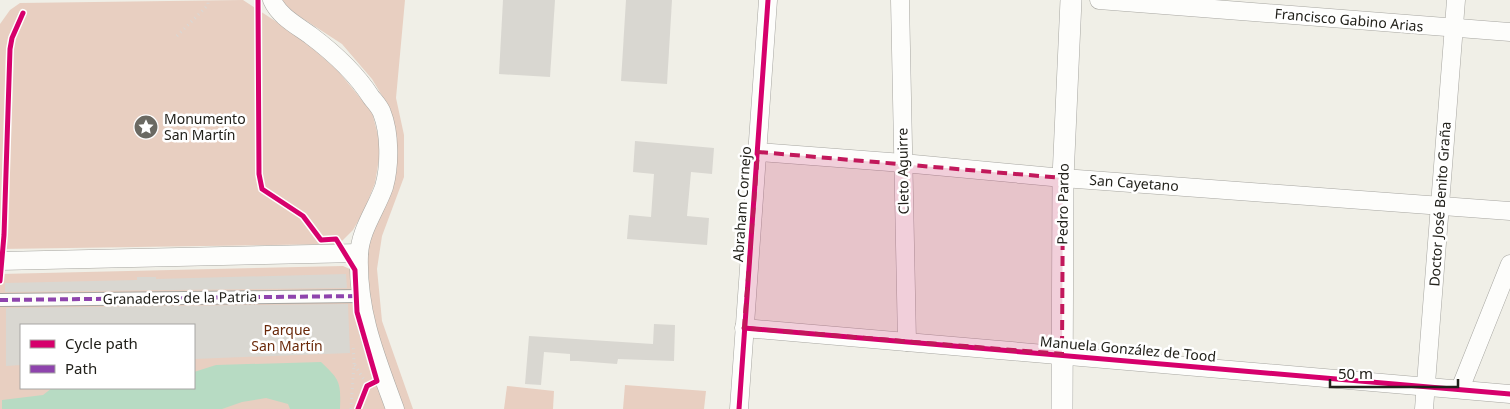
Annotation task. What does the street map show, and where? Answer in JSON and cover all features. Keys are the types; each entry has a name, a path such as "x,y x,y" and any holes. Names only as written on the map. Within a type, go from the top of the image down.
{"street":[{"path":"272,0 278,11 334,53 366,88 381,111 388,137 387,161 384,187 365,228 359,253 361,296 367,330 395,409"},
{"name":"Abraham Cornejo","path":"739,409 768,0"},
{"name":"Cleto Aguirre","path":"900,0 907,342"},
{"name":"Pedro Pardo","path":"1062,409 1063,178 1071,0"},
{"name":"Francisco Gabino Arias","path":"1099,0 1510,32"},
{"name":"Doctor José Benito Graña","path":"1424,409 1456,0"},
{"name":"San Cayetano","path":"758,152 1063,178 1510,211"},
{"path":"0,261 359,253"},
{"path":"1460,389 1510,264"},
{"name":"Granaderos de la Patria","path":"0,300 361,296"},
{"name":"Manuela González de Tood","path":"744,328 1510,394"}],"path":[{"path":"177,36 208,4 208,0"},
{"path":"351,409 354,364 370,385 364,394"}],"highlighted area":[{"path":"758,152 1063,178 1062,354 744,328"}],"green space":[{"path":"243,0 300,37 338,71 372,112 381,147 375,183 364,211 353,230 339,244 0,249 0,24 10,10 20,3"},
{"path":"281,0 405,0 396,98 404,135 404,177 382,236 377,269 382,321 413,409 403,409 371,317 366,269 368,249 374,228 392,189 396,166 395,130 390,109 372,79 342,44 285,7"},
{"name":"Parque San Martín","path":"343,266 350,269 354,277 386,409 0,409 0,274"},
{"path":"625,385 706,391 704,409 623,409"},
{"path":"507,386 554,391 553,409 504,409"}],"shaded area":[{"path":"321,362 338,382 340,409 290,409 288,404 266,398 242,402 222,409 2,409 2,400 43,395 51,389 195,389 195,372 216,365"}],"building":[{"path":"503,0 555,0 550,77 499,74"},
{"path":"626,0 672,0 667,84 621,81"},
{"path":"635,141 714,148 712,174 691,172 687,216 709,218 707,245 627,239 629,215 651,217 654,174 633,172"},
{"path":"346,274 347,288 5,292 5,283 137,280 137,277 156,277 156,279"},
{"path":"348,304 350,353 195,359 195,324 20,324 20,365 6,366 6,308"},
{"path":"654,324 675,325 674,361 618,359 617,364 570,361 570,354 544,352 541,385 525,384 529,336 653,344"}],"marked path":[{"path":"0,300 360,296"}],"cycle path":[{"path":"258,0 259,174 262,189 303,216 321,240 336,239 355,270 357,312 377,381 367,386 358,409"},
{"path":"739,409 768,0"},
{"path":"0,281 4,235 10,49 12,38 23,13"},
{"path":"744,328 1510,394"}],"place":[{"name":"Monumento San Martín","path":"146,127"}]}
